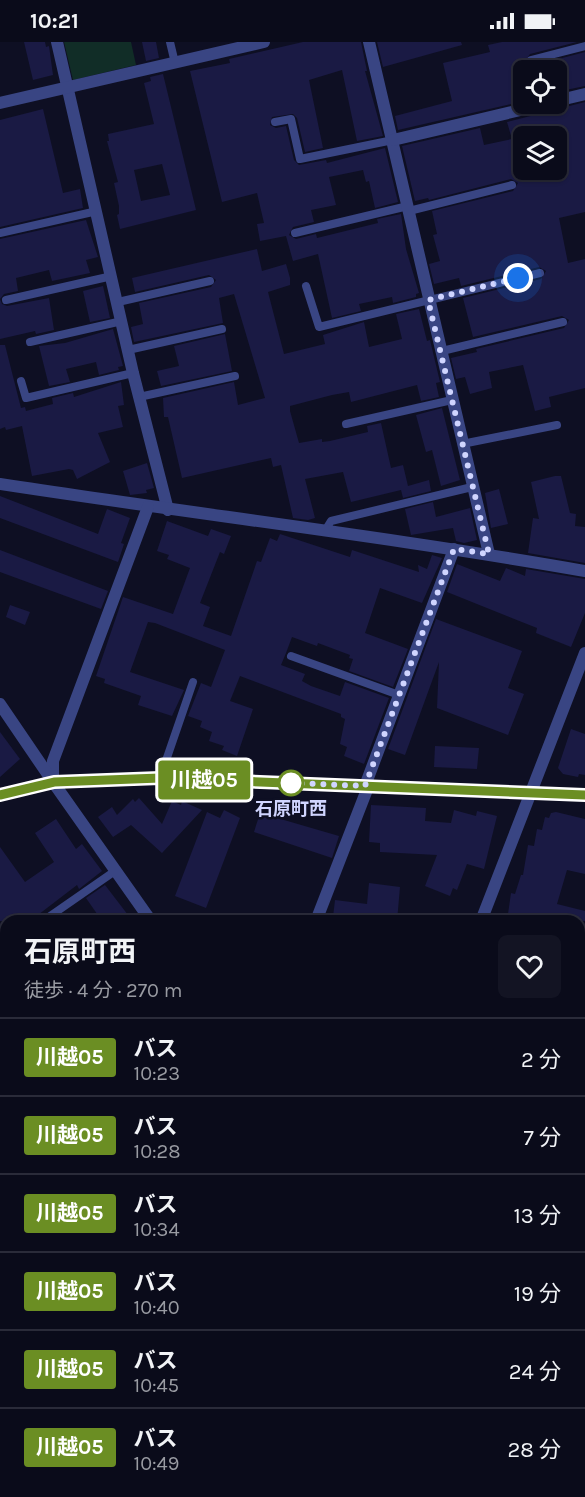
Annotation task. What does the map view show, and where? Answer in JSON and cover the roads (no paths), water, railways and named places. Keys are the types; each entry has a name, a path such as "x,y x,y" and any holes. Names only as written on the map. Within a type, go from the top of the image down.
{"street":[{"path":"57,42 133,373 168,510"},
{"path":"0,103 264,42"},
{"path":"369,42 489,554"},
{"path":"567,98 585,94"},
{"path":"393,140 513,112"},
{"path":"0,484 168,510 326,529 585,571"},
{"path":"54,782 53,761 60,739 148,507"},
{"path":"318,915 454,549"},
{"path":"483,915 585,653"},
{"path":"0,705 116,871 144,915"},
{"path":"0,795 54,782 160,778 585,795"}],"lane":[{"path":"170,42 175,63"},
{"path":"531,60 585,46"},
{"path":"275,122 291,119 300,159 393,140"},
{"path":"296,233 512,186"},
{"path":"0,232 97,211"},
{"path":"306,286 319,327 540,273"},
{"path":"6,300 112,276"},
{"path":"118,302 210,281"},
{"path":"30,342 122,321"},
{"path":"442,351 563,322"},
{"path":"128,350 222,329"},
{"path":"21,381 26,398 133,373"},
{"path":"139,397 235,376"},
{"path":"346,424 452,400"},
{"path":"462,444 557,425"},
{"path":"326,529 332,521 472,487"},
{"path":"291,656 399,695"},
{"path":"160,778 193,682"},
{"path":"52,915 116,871"}],"place":[{"name":"石原町西","path":"291,783"}]}
